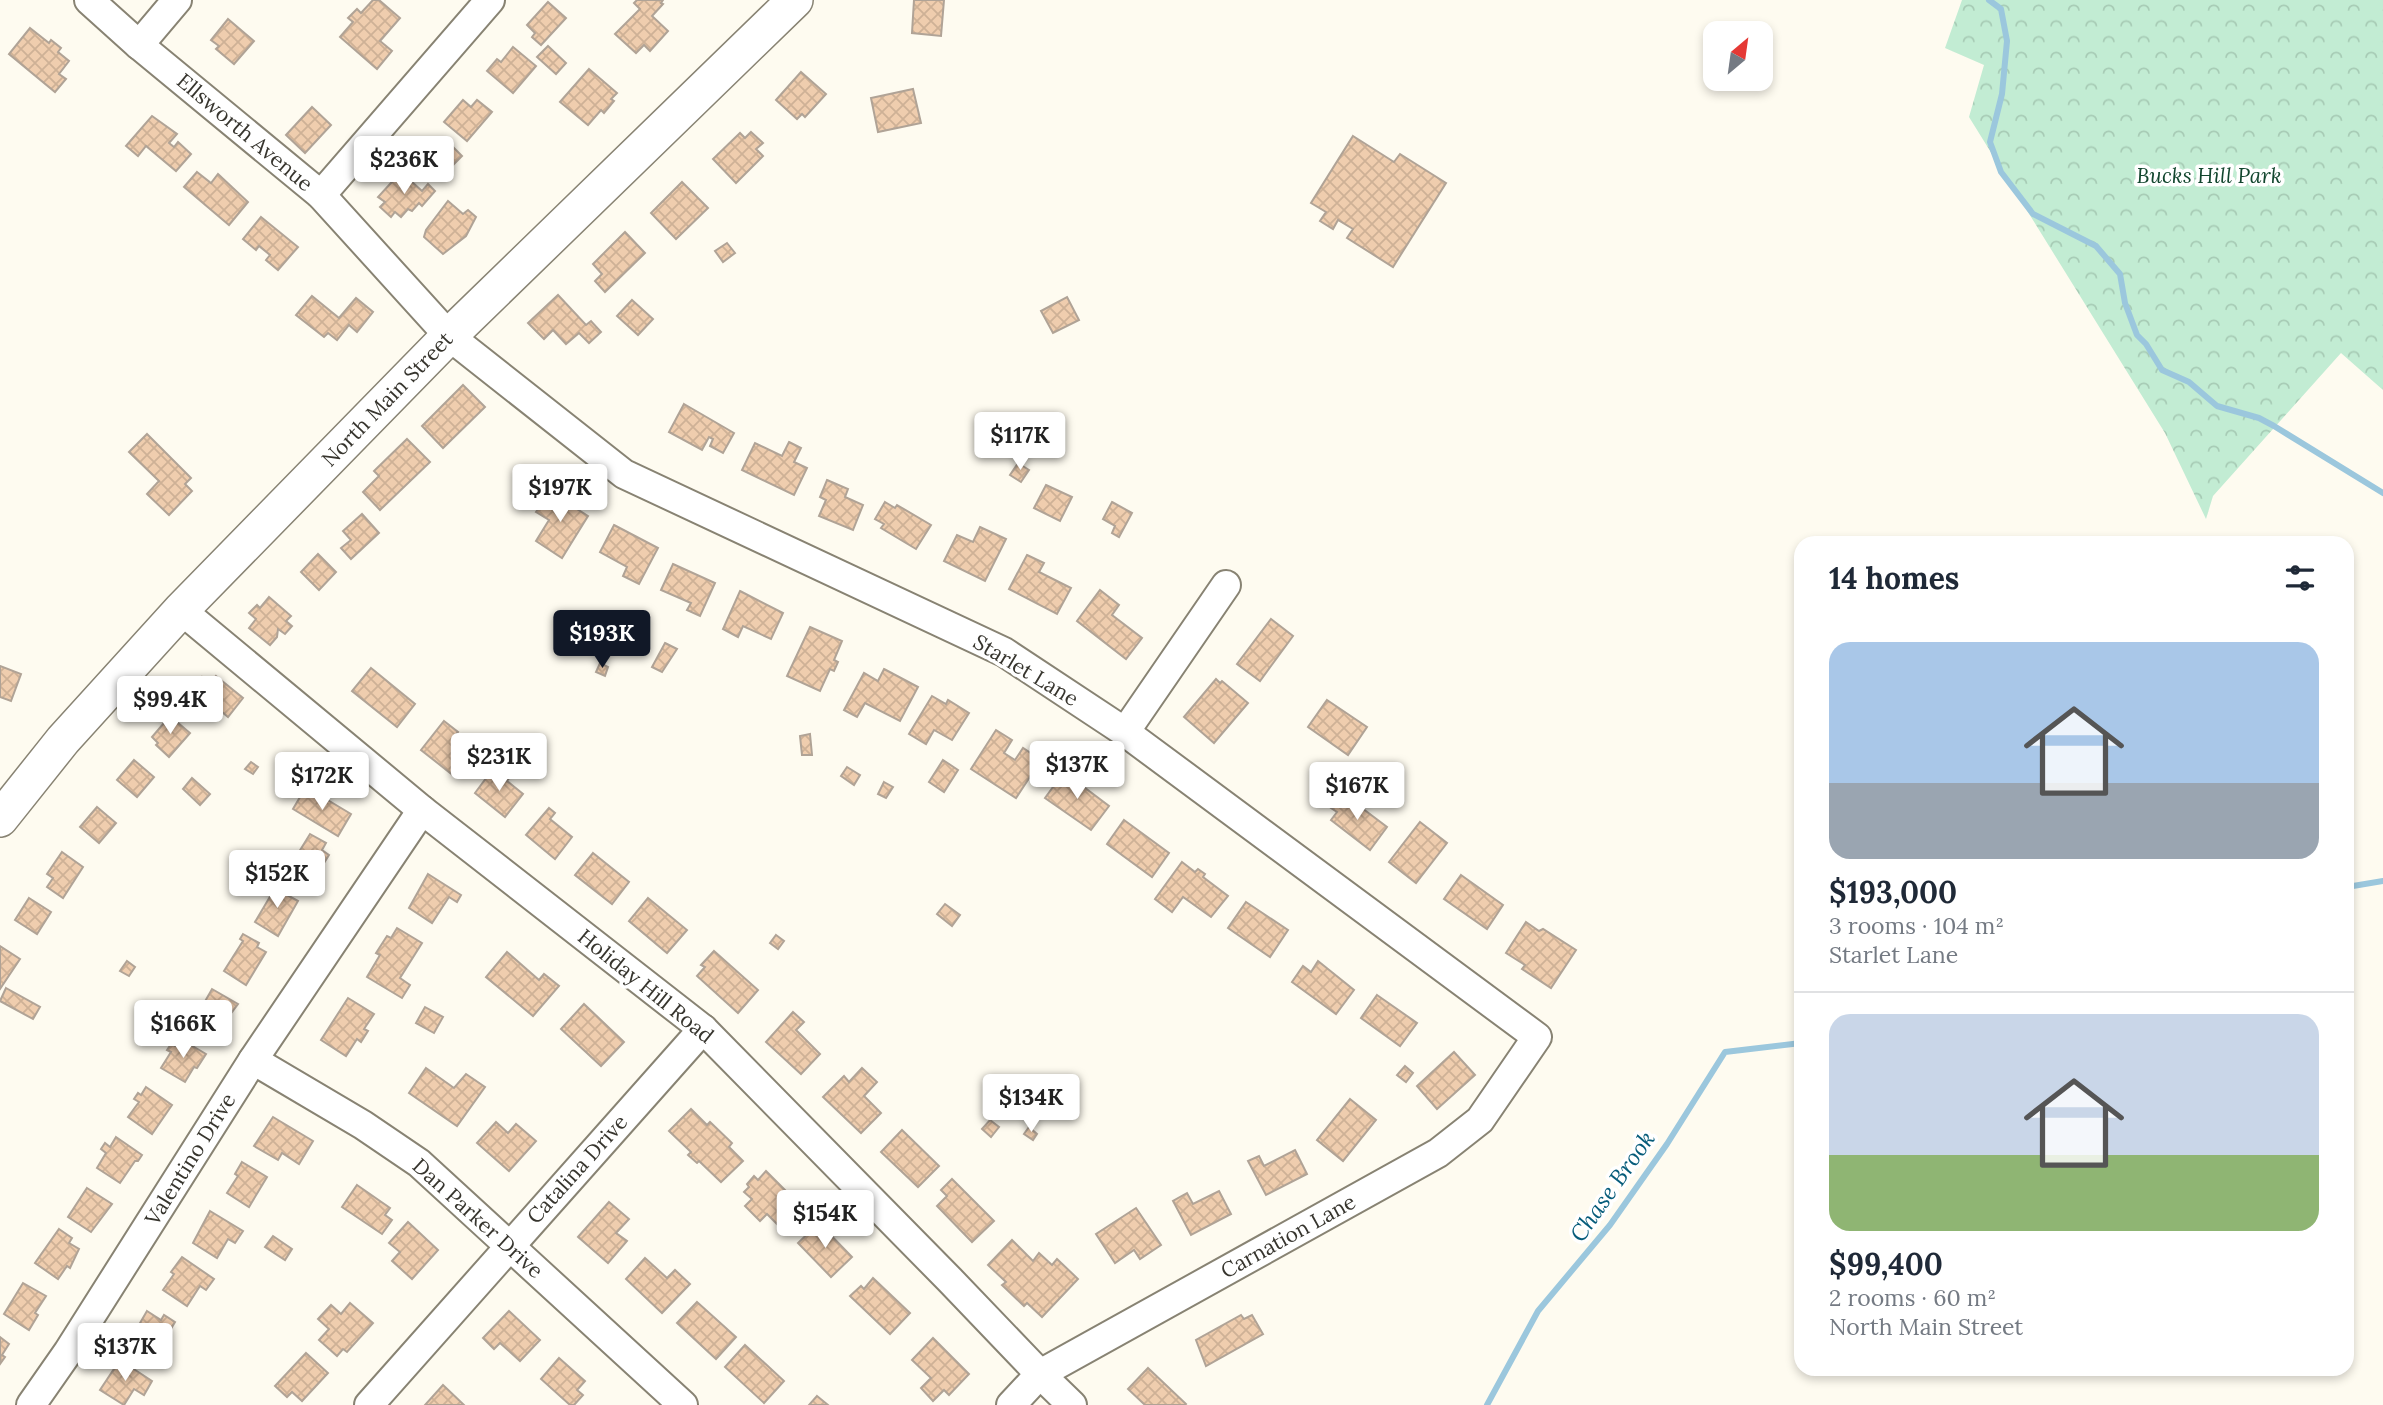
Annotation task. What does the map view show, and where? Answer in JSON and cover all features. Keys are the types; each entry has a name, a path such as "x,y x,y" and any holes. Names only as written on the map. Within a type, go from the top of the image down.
{"main road":[{"name":"North Main Street","path":"0,819 63,740 181,610 449,336 795,0"}],"street":[{"name":"Ellsworth Avenue","path":"89,0 139,45 321,195 449,336"},
{"path":"139,45 177,0"},
{"path":"321,195 490,0"},
{"name":"Starlet Lane","path":"449,336 624,474 1004,652 1125,732 1537,1037"},
{"path":"1125,732 1226,585"},
{"name":"Holiday Hill Road","path":"181,610 422,810 703,1029 1072,1405"},
{"name":"Valentino Drive","path":"31,1405 68,1352 253,1060 422,810"},
{"name":"Catalina Drive","path":"369,1405 703,1029"},
{"name":"Carnation Lane","path":"1011,1405 1040,1374 1438,1153 1480,1120 1537,1037"},
{"name":"Dan Parker Drive","path":"253,1060 363,1125 419,1163 683,1405"}],"green space":[{"name":"Bucks Hill Park","path":"1962,0 2383,0 2383,390 2341,353 2213,496 2206,519 2165,433 1969,117 1984,65 1945,48"}],"building":[{"path":"373,0 379,0 400,18 380,41 392,51 377,69 340,37 353,22 348,18 357,9 361,13"},
{"path":"637,0 663,0 663,4 652,16 668,31 650,51 644,45 636,53 615,34 640,9 634,3"},
{"path":"914,0 944,0 941,36 912,33"},
{"path":"548,2 566,18 541,45 532,37 535,33 527,25"},
{"path":"228,19 254,41 234,64 216,49 219,46 211,40"},
{"path":"30,28 49,43 51,40 61,48 58,52 69,61 59,74 66,79 55,92 9,54"},
{"path":"548,46 566,63 556,74 537,57"},
{"path":"513,47 536,66 513,93 487,71 497,59 501,62"},
{"path":"589,69 617,93 604,113 601,110 588,125 560,102"},
{"path":"801,72 826,94 805,117 802,114 797,119 776,100"},
{"path":"913,89 921,123 878,132 871,98"},
{"path":"463,100 471,107 477,100 492,112 467,141 444,122"},
{"path":"312,107 331,125 305,153 286,135"},
{"path":"152,116 177,134 169,143 174,147 178,142 191,154 176,171 146,146 138,156 126,146"},
{"path":"751,132 763,143 756,149 763,156 736,183 713,159 740,133 745,138"},
{"path":"1353,136 1394,162 1400,154 1446,183 1393,267 1347,238 1353,229 1338,220 1333,229 1320,221 1326,212 1311,203"},
{"path":"446,140 462,156 453,165 437,150"},
{"path":"197,172 211,183 218,174 248,202 229,225 184,187"},
{"path":"401,172 422,191 428,184 435,191 422,206 419,203 401,217 395,212 391,217 380,207 385,202 378,197"},
{"path":"682,182 708,208 676,239 651,213"},
{"path":"448,201 463,214 468,210 476,217 466,236 443,254 424,237 426,230"},
{"path":"261,217 298,247 278,270 266,260 270,255 259,246 256,250 243,239"},
{"path":"625,232 645,253 605,292 595,281 602,274 593,264"},
{"path":"727,243 735,253 723,262 715,251"},
{"path":"558,295 586,325 591,321 601,332 589,343 579,333 566,344 553,330 544,339 528,323"},
{"path":"312,296 339,318 356,298 373,312 357,332 349,325 337,340 328,333 324,337 296,315"},
{"path":"1067,297 1079,320 1053,333 1041,311"},
{"path":"632,300 653,319 638,335 617,316"},
{"path":"463,385 485,407 443,448 422,426"},
{"path":"684,404 734,433 723,453 710,446 713,439 709,437 702,450 669,432"},
{"path":"147,434 191,478 185,484 192,491 169,515 147,494 159,481 129,452"},
{"path":"407,439 430,462 380,510 363,492 379,476 374,471"},
{"path":"789,442 801,448 794,462 807,468 794,495 742,470 755,443 782,456"},
{"path":"1018,463 1029,470 1021,482 1010,475"},
{"path":"827,480 848,489 845,497 863,505 853,530 819,516 826,500 820,497"},
{"path":"1046,485 1072,497 1060,521 1034,508"},
{"path":"550,492 588,516 562,558 536,541 549,520 536,512"},
{"path":"885,502 895,508 897,505 931,525 916,549 881,528 884,524 875,519"},
{"path":"1112,502 1132,513 1119,537 1112,533 1115,526 1103,519"},
{"path":"362,514 379,533 351,559 341,548 351,540 343,531"},
{"path":"614,525 658,548 639,584 623,576 627,567 600,552"},
{"path":"980,527 1006,539 985,581 944,561 957,535 973,542"},
{"path":"318,554 336,572 319,590 301,572"},
{"path":"1027,555 1044,563 1039,572 1071,588 1057,614 1009,589"},
{"path":"673,564 715,583 700,616 687,610 691,603 661,590"},
{"path":"1100,590 1119,605 1112,615 1142,638 1126,659 1077,621"},
{"path":"740,591 783,613 771,639 743,626 738,637 723,629"},
{"path":"269,597 291,616 286,621 292,626 285,634 278,629 277,637 270,645 249,628 256,619 249,613 257,605 260,608"},
{"path":"1271,619 1293,636 1260,681 1237,664"},
{"path":"810,627 842,641 834,660 838,662 834,671 830,669 820,691 787,676"},
{"path":"665,643 677,649 662,672 652,667"},
{"path":"600,663 608,667 605,676 596,672"},
{"path":"0,666 21,674 11,701 0,697"},
{"path":"371,668 415,704 397,727 352,691"},
{"path":"884,669 918,687 900,721 865,703 857,717 844,710 864,673 878,681"},
{"path":"216,676 243,698 228,717 215,706 207,715 186,697 202,677 210,683"},
{"path":"1216,679 1248,703 1214,743 1184,717"},
{"path":"932,696 946,704 948,700 969,713 952,740 934,730 926,744 909,734"},
{"path":"1327,700 1367,727 1348,755 1308,727"},
{"path":"170,716 190,733 169,757 156,745 158,743 152,737"},
{"path":"444,721 458,732 453,738 472,753 454,776 421,750"},
{"path":"996,730 1012,740 1004,753 1015,760 1023,748 1041,760 1016,798 971,769"},
{"path":"810,734 812,755 802,755 800,736"},
{"path":"134,760 154,777 137,797 117,780"},
{"path":"943,760 958,770 944,792 929,782"},
{"path":"251,762 258,767 253,774 245,769"},
{"path":"847,767 860,775 854,785 841,776"},
{"path":"493,769 502,776 504,772 510,777 507,781 523,794 505,817 475,793"},
{"path":"1064,772 1109,806 1091,830 1045,798"},
{"path":"192,778 210,794 200,805 183,789"},
{"path":"884,782 893,787 886,798 878,794"},
{"path":"306,787 351,814 338,836 293,809"},
{"path":"1342,793 1387,827 1370,850 1331,820 1337,812 1331,808"},
{"path":"97,807 116,823 99,843 80,827"},
{"path":"549,808 555,813 550,819 572,837 555,859 526,835"},
{"path":"1124,820 1169,853 1152,877 1107,844"},
{"path":"1420,822 1447,843 1416,883 1389,862"},
{"path":"310,834 326,843 322,850 329,855 309,887 286,873"},
{"path":"62,852 83,867 63,898 47,887 53,878 47,874"},
{"path":"593,853 629,882 612,904 575,875"},
{"path":"1182,862 1195,872 1198,869 1205,874 1203,877 1228,896 1211,917 1183,897 1172,912 1155,899"},
{"path":"428,874 461,895 457,902 449,897 432,923 409,908"},
{"path":"1461,875 1503,905 1487,929 1444,899"},
{"path":"278,883 290,890 287,895 298,901 278,936 255,922"},
{"path":"29,898 51,912 37,934 15,920"},
{"path":"648,898 687,930 667,953 629,921"},
{"path":"1246,902 1288,930 1270,957 1228,928"},
{"path":"945,904 960,915 952,926 937,914"},
{"path":"1526,922 1539,931 1543,929 1576,950 1551,988 1522,969 1525,965 1506,953"},
{"path":"397,928 422,943 400,978 410,985 402,998 367,977 380,955 376,953 387,936 391,938"},
{"path":"243,934 259,943 257,947 266,952 246,985 224,971 243,941 240,939"},
{"path":"776,935 784,941 778,949 770,943"},
{"path":"0,946 20,959 0,989"},
{"path":"714,951 758,990 738,1013 697,976 705,967 701,965"},
{"path":"507,952 539,980 544,974 559,986 533,1016 486,977"},
{"path":"127,961 135,967 129,976 120,971"},
{"path":"1318,961 1354,990 1336,1014 1292,982 1303,966 1311,972"},
{"path":"6,988 40,1007 33,1019 0,1001"},
{"path":"212,989 238,1004 217,1032 195,1019"},
{"path":"1377,995 1417,1023 1400,1046 1361,1018"},
{"path":"348,998 374,1014 364,1029 368,1031 361,1042 357,1039 346,1056 321,1040"},
{"path":"584,1004 624,1042 601,1066 561,1029"},
{"path":"425,1007 443,1017 434,1033 416,1023"},
{"path":"793,1012 804,1022 796,1030 820,1054 801,1074 766,1042"},
{"path":"179,1038 206,1054 185,1082 161,1068 171,1052 167,1050 171,1044 175,1046"},
{"path":"1454,1052 1475,1075 1437,1109 1417,1086"},
{"path":"1405,1066 1413,1073 1406,1082 1397,1075"},
{"path":"426,1068 454,1088 466,1074 485,1087 457,1126 409,1093"},
{"path":"862,1068 877,1082 864,1096 881,1113 861,1133 823,1097 844,1076 849,1082"},
{"path":"146,1087 172,1105 152,1134 128,1117 139,1102 134,1099 138,1093 141,1095"},
{"path":"1350,1099 1376,1120 1343,1161 1317,1140"},
{"path":"691,1109 707,1125 710,1122 732,1143 729,1147 743,1161 721,1182 699,1161 697,1163 688,1155 691,1152 669,1131"},
{"path":"273,1117 313,1141 299,1164 282,1153 278,1160 254,1146"},
{"path":"990,1120 999,1127 991,1137 982,1129"},
{"path":"496,1122 508,1133 516,1124 536,1141 509,1171 477,1143"},
{"path":"1029,1127 1037,1134 1033,1140 1024,1134"},
{"path":"902,1130 939,1166 918,1187 881,1152"},
{"path":"116,1137 142,1155 120,1183 97,1168 106,1153 101,1149 105,1143 110,1147"},
{"path":"1295,1150 1307,1174 1266,1195 1248,1161 1259,1156 1264,1166"},
{"path":"242,1162 267,1177 249,1207 227,1193 238,1176 235,1174"},
{"path":"766,1171 802,1207 781,1228 767,1214 760,1221 745,1206 752,1199 744,1192 749,1187 747,1184 754,1176 758,1180"},
{"path":"952,1179 994,1221 972,1242 937,1206 947,1196 941,1190"},
{"path":"357,1185 390,1208 385,1215 392,1220 382,1234 342,1207"},
{"path":"87,1188 112,1204 91,1232 68,1217"},
{"path":"1219,1191 1231,1214 1191,1235 1173,1201 1187,1193 1193,1204"},
{"path":"609,1202 629,1219 616,1233 627,1241 608,1263 578,1237"},
{"path":"1136,1208 1161,1245 1140,1259 1134,1250 1115,1263 1096,1234"},
{"path":"210,1211 243,1231 235,1243 228,1239 217,1258 193,1243"},
{"path":"408,1222 438,1250 412,1279 392,1261 400,1252 389,1243"},
{"path":"819,1223 852,1257 831,1277 798,1243"},
{"path":"59,1229 72,1238 69,1243 79,1249 70,1268 67,1266 58,1279 35,1263"},
{"path":"273,1236 292,1249 285,1260 265,1247"},
{"path":"1012,1240 1033,1261 1039,1253 1052,1265 1057,1259 1078,1279 1042,1317 1027,1303 1024,1306 1002,1285 1006,1282 988,1265"},
{"path":"182,1257 214,1279 206,1290 200,1286 187,1306 163,1290"},
{"path":"645,1258 667,1278 675,1270 690,1284 662,1313 626,1279"},
{"path":"873,1278 910,1313 890,1334 850,1296 861,1286 864,1289"},
{"path":"23,1283 46,1296 35,1313 38,1315 29,1330 4,1314"},
{"path":"697,1302 736,1337 716,1359 677,1323"},
{"path":"350,1303 373,1323 347,1352 343,1349 337,1356 319,1340 329,1329 318,1319 331,1305 341,1314"},
{"path":"147,1311 161,1320 164,1315 175,1322 155,1355 134,1341 144,1325 140,1323"},
{"path":"509,1311 540,1340 520,1361 500,1343 494,1349 483,1338"},
{"path":"1241,1315 1244,1319 1252,1315 1263,1334 1206,1366 1196,1340"},
{"path":"0,1337 9,1344 0,1364"},
{"path":"933,1338 969,1374 949,1395 944,1390 933,1401 921,1388 931,1378 912,1360"},
{"path":"745,1345 784,1381 764,1403 725,1367"},
{"path":"306,1353 328,1373 302,1401 292,1392 287,1397 275,1386"},
{"path":"559,1358 585,1381 577,1390 583,1395 574,1405 570,1405 541,1379"},
{"path":"120,1360 152,1381 144,1395 134,1389 124,1405 100,1390"},
{"path":"1148,1368 1186,1404 1145,1405 1128,1389"},
{"path":"443,1385 464,1405 425,1405"},
{"path":"817,1396 828,1405 809,1405"}],"waterway":[{"name":"Chase Brook","path":"1989,0 2001,9 2007,41 2002,94 1990,142 2001,172 2033,214 2096,246 2120,274 2125,303 2137,335 2162,370 2189,382 2217,406 2259,418 2274,426 2383,493"},
{"name":"Chase Brook","path":"2354,886 2383,881"},
{"name":"Chase Brook","path":"1487,1405 1538,1311 1610,1225 1667,1144 1725,1052 1794,1044"}]}
